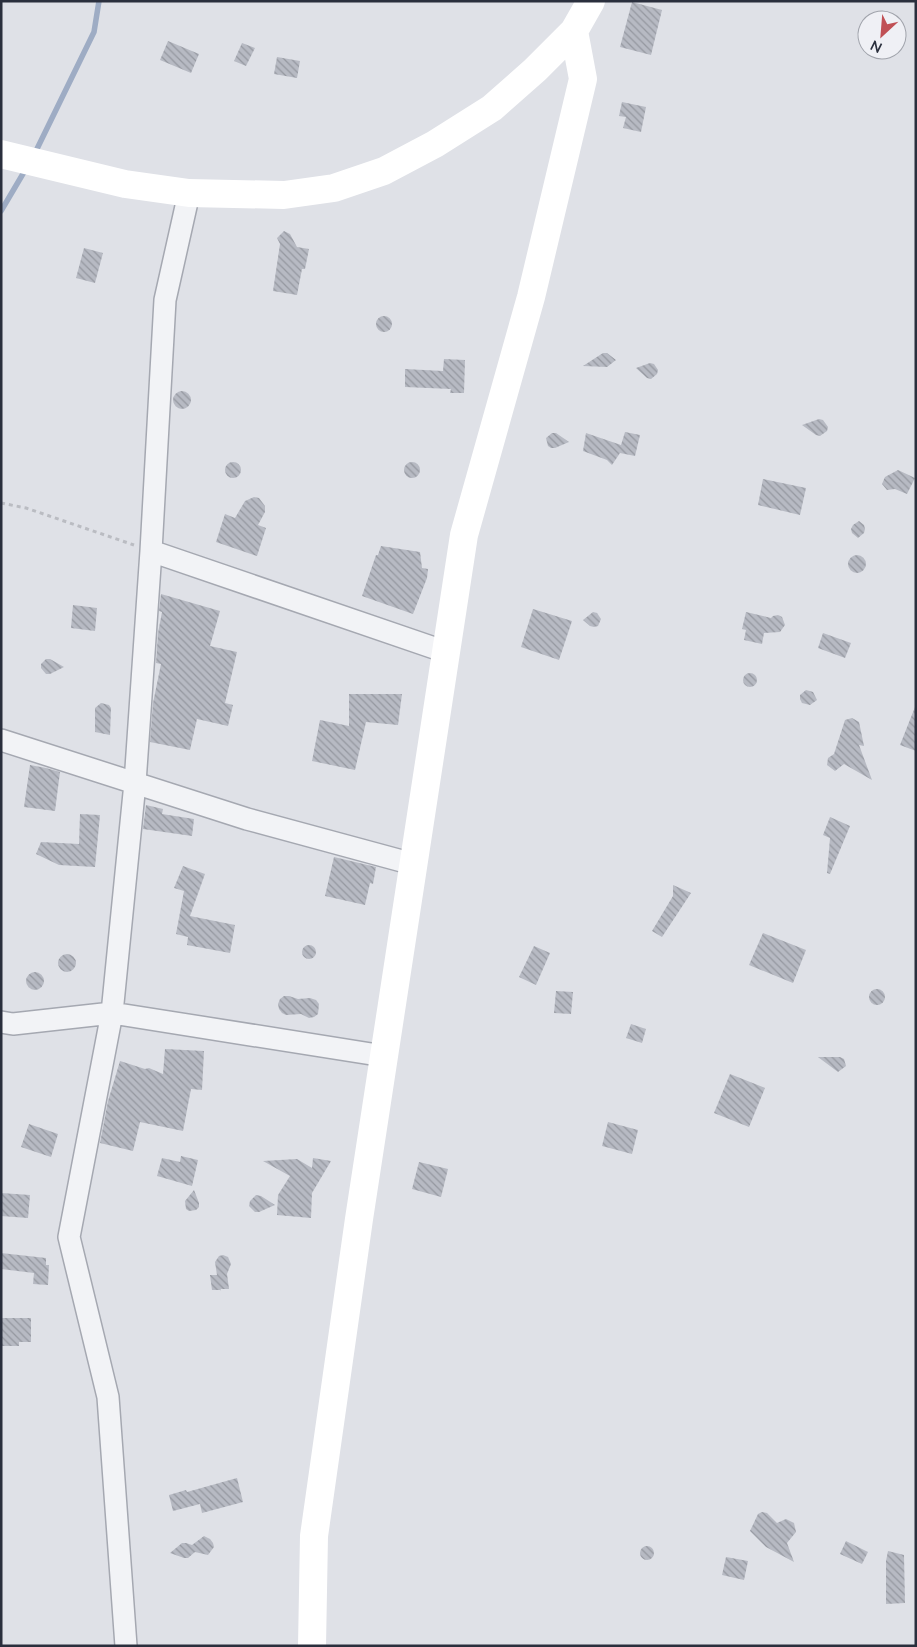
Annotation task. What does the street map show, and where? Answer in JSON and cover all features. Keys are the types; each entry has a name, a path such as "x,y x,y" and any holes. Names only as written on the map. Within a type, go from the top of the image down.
{"street":[{"path":"1,154 125,184 190,194 284,195 334,188 384,170 435,144 492,108 535,70 574,30 591,1"},
{"path":"312,1646 314,1536 359,1219 464,535 531,297 583,79 574,30"},
{"path":"126,1646 108,1398 68,1237 112,1013 135,783 151,551 165,300 190,194"},
{"path":"151,551 446,652"},
{"path":"1,740 247,819 414,864"},
{"path":"1,1022 13,1024 112,1013 384,1056"}],"path":[{"path":"1,503 26,508 151,551"}],"building":[{"path":"632,2 662,10 651,55 620,47"},
{"path":"168,41 199,54 191,73 160,60"},
{"path":"242,43 255,48 246,66 234,61"},
{"path":"277,57 300,61 297,78 274,74"},
{"path":"622,102 646,107 641,132 623,128 626,117 619,116"},
{"path":"284,231 290,234 297,247 309,249 305,269 302,269 297,295 273,291 280,244 277,238"},
{"path":"84,248 103,253 95,283 76,278"},
{"path":"381,316 387,316 392,321 390,330 381,332 376,327 376,321"},
{"path":"603,353 607,353 616,360 607,367 583,366"},
{"path":"444,359 465,360 464,393 450,393 451,389 405,387 405,369 443,371"},
{"path":"650,363 654,364 658,370 657,374 651,379 647,378 636,368"},
{"path":"182,391 188,394 191,400 188,406 182,409 176,406 173,400 176,394"},
{"path":"819,419 823,420 828,427 827,431 820,436 802,425"},
{"path":"625,432 640,435 635,456 620,453 612,465 607,460 583,451 586,433 621,445"},
{"path":"552,433 556,433 569,442 551,448 548,446 546,438"},
{"path":"230,462 236,462 241,467 239,476 230,478 225,473 225,467"},
{"path":"409,462 415,462 420,467 418,476 409,478 404,473 404,467"},
{"path":"898,470 915,478 907,494 895,489 887,490 882,484 885,477"},
{"path":"763,479 806,488 800,515 758,505"},
{"path":"254,497 259,498 265,506 265,512 258,525 266,528 257,556 216,542 225,514 235,518 245,501"},
{"path":"859,521 864,525 865,529 864,533 858,538 852,533 851,529"},
{"path":"381,546 420,552 422,568 428,569 427,578 413,614 362,596"},
{"path":"853,555 861,555 866,560 864,571 853,573 848,568 848,560"},
{"path":"161,594 220,611 210,646 237,652 225,703 233,705 228,726 197,719 190,750 150,742 153,703 161,664 156,663 158,633 162,612 159,611"},
{"path":"73,605 97,608 95,631 71,628"},
{"path":"533,609 572,621 559,660 521,647"},
{"path":"593,612 597,613 601,619 598,626 594,627 583,620"},
{"path":"746,612 771,618 778,615 782,617 785,625 780,632 764,633 762,644 744,640 746,630 742,629"},
{"path":"823,633 851,643 845,658 818,648"},
{"path":"46,659 50,659 64,667 46,674 41,668 41,664"},
{"path":"747,673 753,673 757,680 753,687 747,687 743,683 743,677"},
{"path":"806,690 813,692 817,700 810,705 802,703 800,699 800,695"},
{"path":"349,694 402,694 398,725 366,722 355,770 312,761 320,720 349,726"},
{"path":"101,703 109,705 111,708 110,735 95,732 95,708"},
{"path":"916,707 916,751 900,745"},
{"path":"852,718 859,722 864,746 859,745 872,780 844,764 835,771 827,765 828,758 834,754 845,720"},
{"path":"30,765 60,772 55,811 24,807"},
{"path":"146,805 163,809 162,814 194,819 192,836 143,829"},
{"path":"80,814 100,815 95,867 59,865 36,854 41,842 79,844"},
{"path":"830,817 850,826 830,874 827,873 830,838 823,835"},
{"path":"334,857 376,867 373,884 370,883 365,905 325,896"},
{"path":"183,866 205,874 190,916 235,925 230,953 187,945 188,937 176,934 184,891 174,888"},
{"path":"673,885 691,893 662,937 652,931 673,896"},
{"path":"763,933 806,950 793,983 749,965"},
{"path":"306,945 312,945 316,952 312,959 306,959 302,955 302,949"},
{"path":"534,946 550,953 536,985 519,977"},
{"path":"67,954 73,957 76,963 73,969 67,972 61,969 58,963 61,957"},
{"path":"31,972 39,972 44,977 42,988 31,990 26,985 26,977"},
{"path":"877,989 883,991 885,997 883,1003 877,1005 871,1003 869,997 871,991"},
{"path":"556,991 573,992 571,1014 554,1013"},
{"path":"284,996 316,1000 319,1004 318,1014 309,1018 301,1014 286,1015 282,1013 278,1004"},
{"path":"631,1024 646,1029 642,1043 626,1038"},
{"path":"165,1049 204,1051 202,1090 191,1089 183,1131 140,1122 133,1151 100,1143 108,1101 120,1061 145,1069 149,1068 163,1074"},
{"path":"818,1057 840,1057 844,1059 846,1066 838,1072"},
{"path":"730,1074 765,1088 749,1127 714,1113"},
{"path":"608,1122 638,1130 632,1154 602,1146"},
{"path":"29,1124 58,1134 51,1157 21,1147"},
{"path":"181,1156 198,1160 192,1186 157,1176 162,1158 180,1162"},
{"path":"313,1158 331,1161 312,1193 311,1218 277,1215 278,1195 290,1176 263,1161 297,1159 312,1168"},
{"path":"419,1162 448,1169 441,1197 412,1189"},
{"path":"194,1190 199,1207 196,1210 189,1211 186,1209 185,1201"},
{"path":"1,1193 30,1195 28,1218 1,1216"},
{"path":"256,1195 275,1205 255,1212 249,1206 250,1201"},
{"path":"1,1253 46,1258 46,1265 49,1265 48,1285 33,1284 34,1273 1,1269"},
{"path":"219,1256 228,1257 231,1264 227,1274 229,1289 212,1290 210,1275 217,1275 215,1262"},
{"path":"1,1318 31,1318 31,1342 19,1342 19,1346 1,1346"},
{"path":"237,1478 243,1502 202,1513 200,1504 173,1511 169,1495"},
{"path":"762,1512 767,1513 777,1523 786,1519 794,1523 796,1532 787,1543 794,1562 766,1547 750,1531 758,1514"},
{"path":"204,1536 210,1539 214,1547 208,1555 195,1552 188,1558 184,1558 170,1553 182,1543 192,1545"},
{"path":"846,1541 868,1552 862,1564 840,1554"},
{"path":"644,1546 650,1546 654,1553 650,1560 644,1560 640,1556 640,1550"},
{"path":"888,1551 904,1555 905,1603 886,1604 886,1561"},
{"path":"726,1557 748,1561 744,1580 722,1575"}],"waterway":[{"path":"34,155 94,32 99,1"},
{"path":"1,211 27,167"}]}
